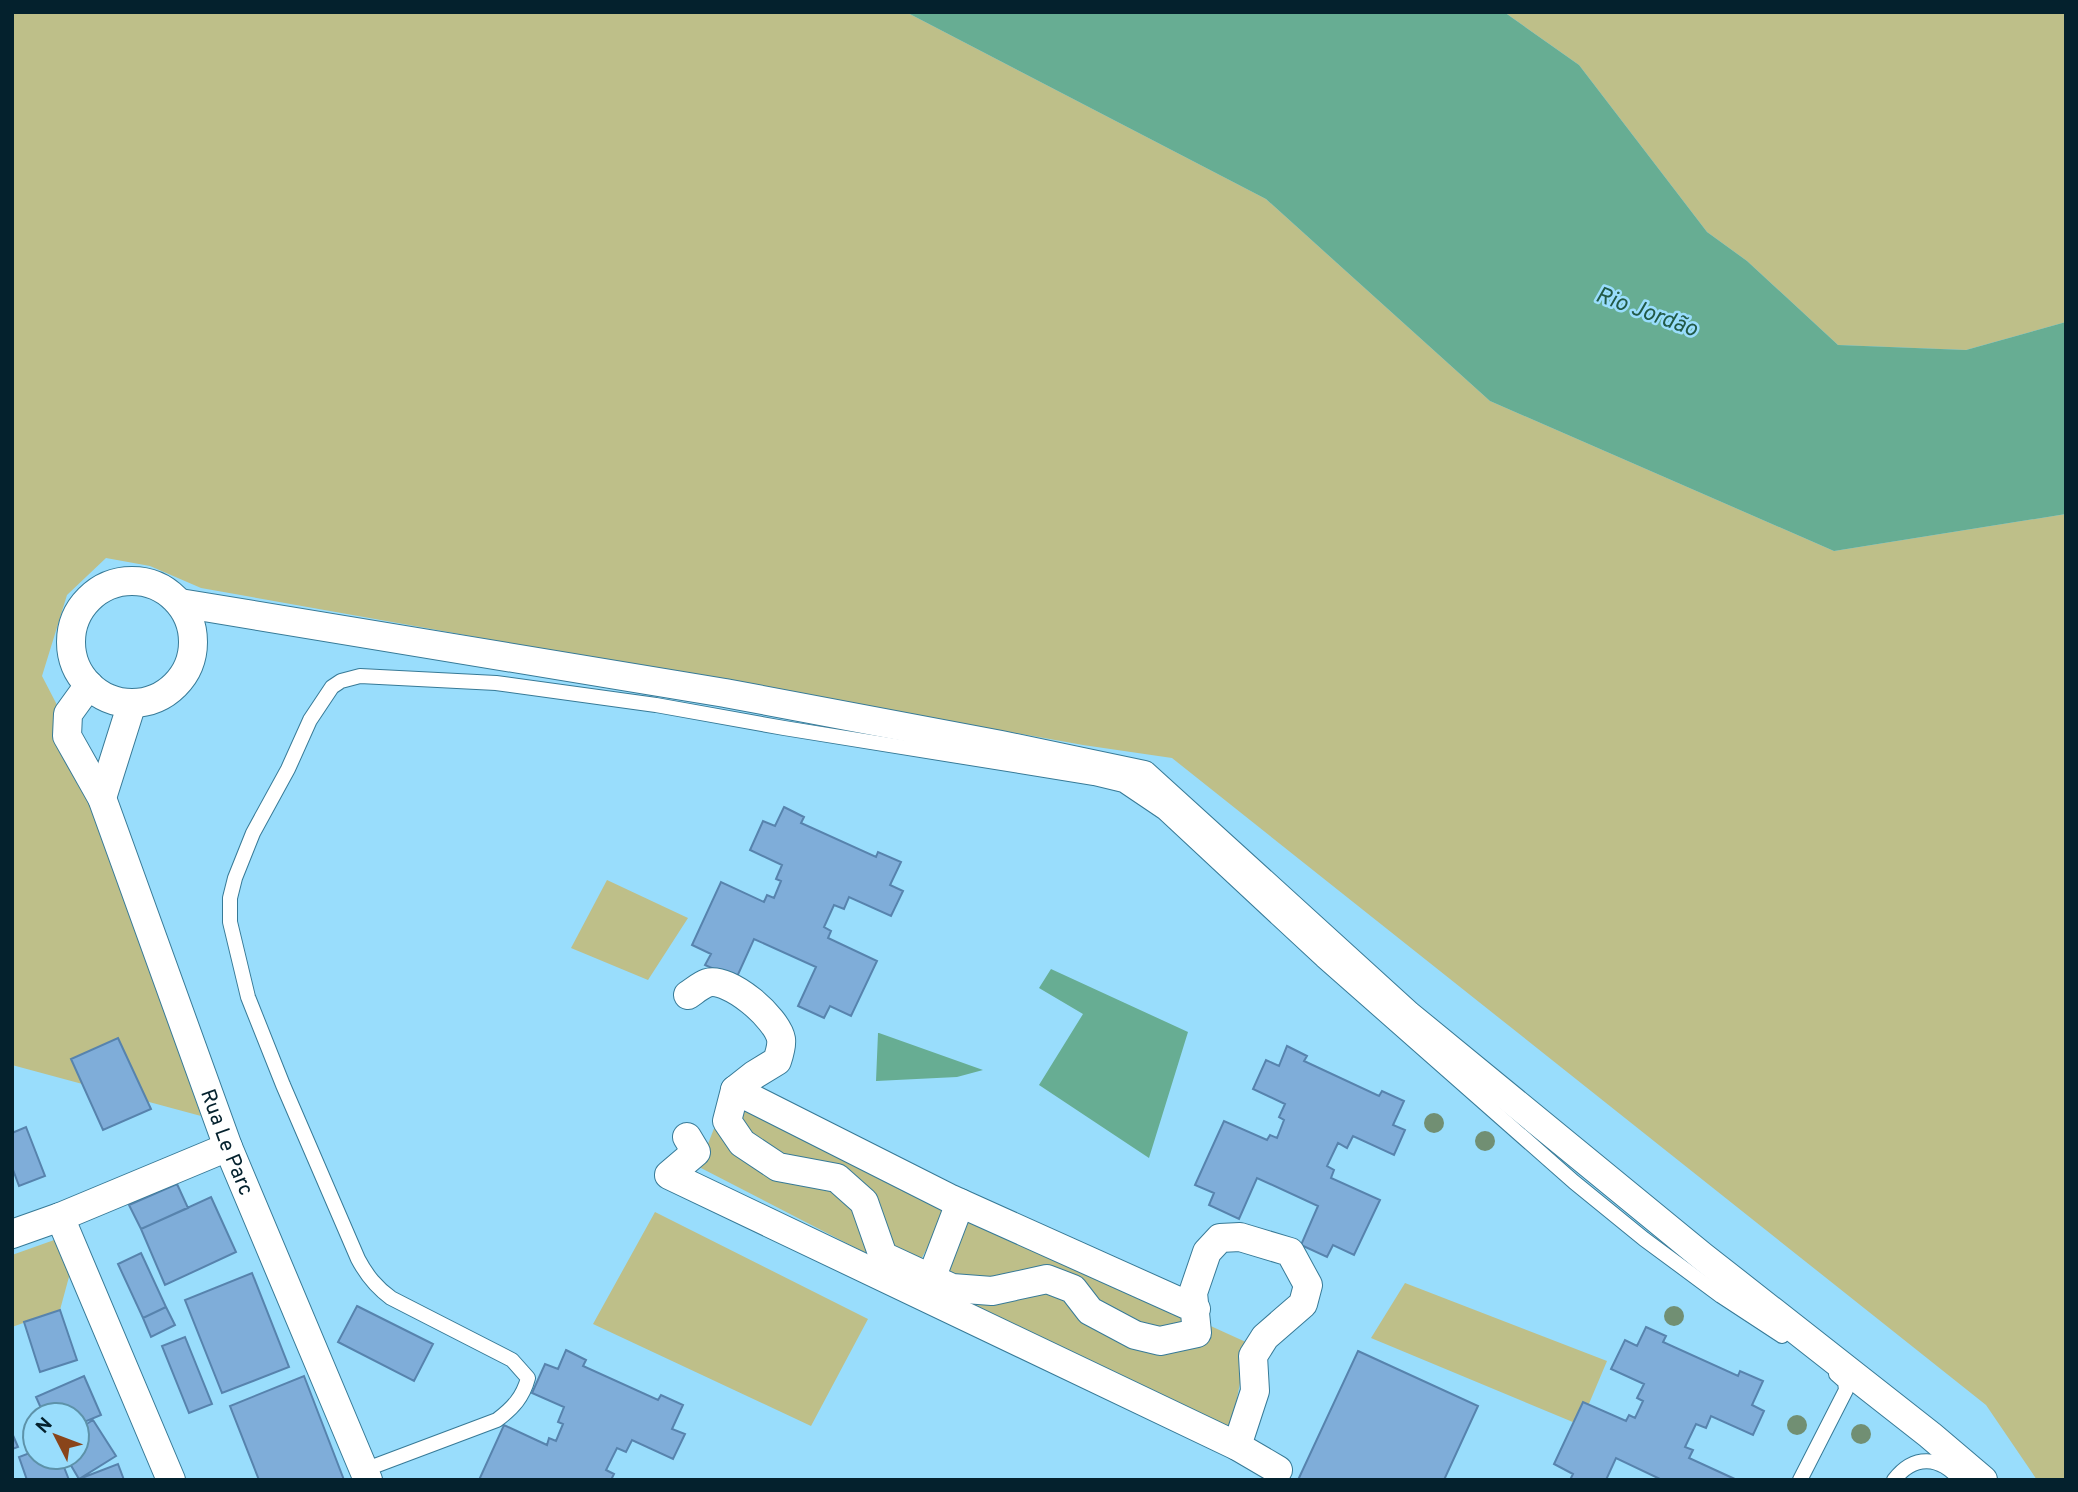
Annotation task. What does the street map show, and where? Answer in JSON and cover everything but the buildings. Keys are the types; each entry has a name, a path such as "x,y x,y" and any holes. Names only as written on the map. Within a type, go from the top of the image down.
{"street":[{"path":"127,581 148,582 165,590 180,603 190,620 194,639 191,658 183,676 169,691 152,700 132,703 114,700 89,685 72,656 71,636 77,616 89,599 107,586 127,581"},
{"path":"180,603 724,693 1144,775 1408,1015 1702,1256 1930,1435 1983,1480"},
{"name":"Rua Le Parc","path":"89,685 68,714 67,736 102,798 228,1147 366,1475"},
{"path":"102,798 132,703"},
{"path":"688,995 708,982 723,984 750,999 771,1018 782,1040 777,1061 736,1090 726,1121 742,1143 778,1167 837,1178 864,1202 883,1256 926,1287 992,1291 1047,1279 1073,1289 1090,1311 1135,1335 1160,1341 1197,1334 1193,1293 1208,1252 1220,1238 1240,1237 1290,1252 1308,1284 1303,1304 1265,1337 1253,1356 1255,1391 1237,1446"},
{"path":"736,1090 960,1203 1196,1309"},
{"path":"687,1137 696,1152 669,1175 926,1287 1237,1446 1278,1470"},
{"path":"12,1234 60,1217 228,1147"},
{"path":"926,1287 960,1203"},
{"path":"60,1217 171,1480"}],"lane":[{"path":"366,1475 497,1420 519,1400 528,1378 512,1360 391,1298 375,1286 366,1273 283,1085 248,997 230,922 230,898 235,878 253,833 288,769 310,720 332,687 341,681 360,676 496,683 643,704 1124,785 1163,812 1322,960 1574,1182 1644,1239 1721,1296 1840,1376 1845,1382 1846,1390 1800,1480"},
{"path":"1895,1480 1912,1464 1925,1461 1950,1469 1960,1480"}],"shaded area":[{"path":"12,12 906,12 1266,199 1490,401 1834,551 2066,514 2066,1480 2037,1480 1986,1405 1172,758 1083,745 201,588 150,566 106,558 67,595 42,676 70,730 201,1116 12,1065"},
{"path":"1504,12 2066,12 2066,322 1966,350 1838,345 1747,261 1707,232 1579,65"},
{"path":"607,880 688,918 648,980 571,948"},
{"path":"727,1095 949,1206 912,1277 699,1167"},
{"path":"655,1212 868,1319 811,1426 593,1324"},
{"path":"971,1217 1248,1343 1230,1433 935,1293"},
{"path":"57,1239 73,1262 60,1310 12,1327 12,1255"},
{"path":"1405,1283 1607,1361 1580,1425 1371,1338"}],"water":[{"name":"Rio Jordão","path":"906,12 1504,12 1579,65 1707,232 1747,261 1838,345 1966,350 2066,322 2066,514 1834,551 1490,401 1266,199"},
{"path":"1051,969 1188,1032 1149,1158 1039,1085 1083,1014 1039,988"},
{"path":"878,1033 983,1070 957,1077 876,1081"}]}
